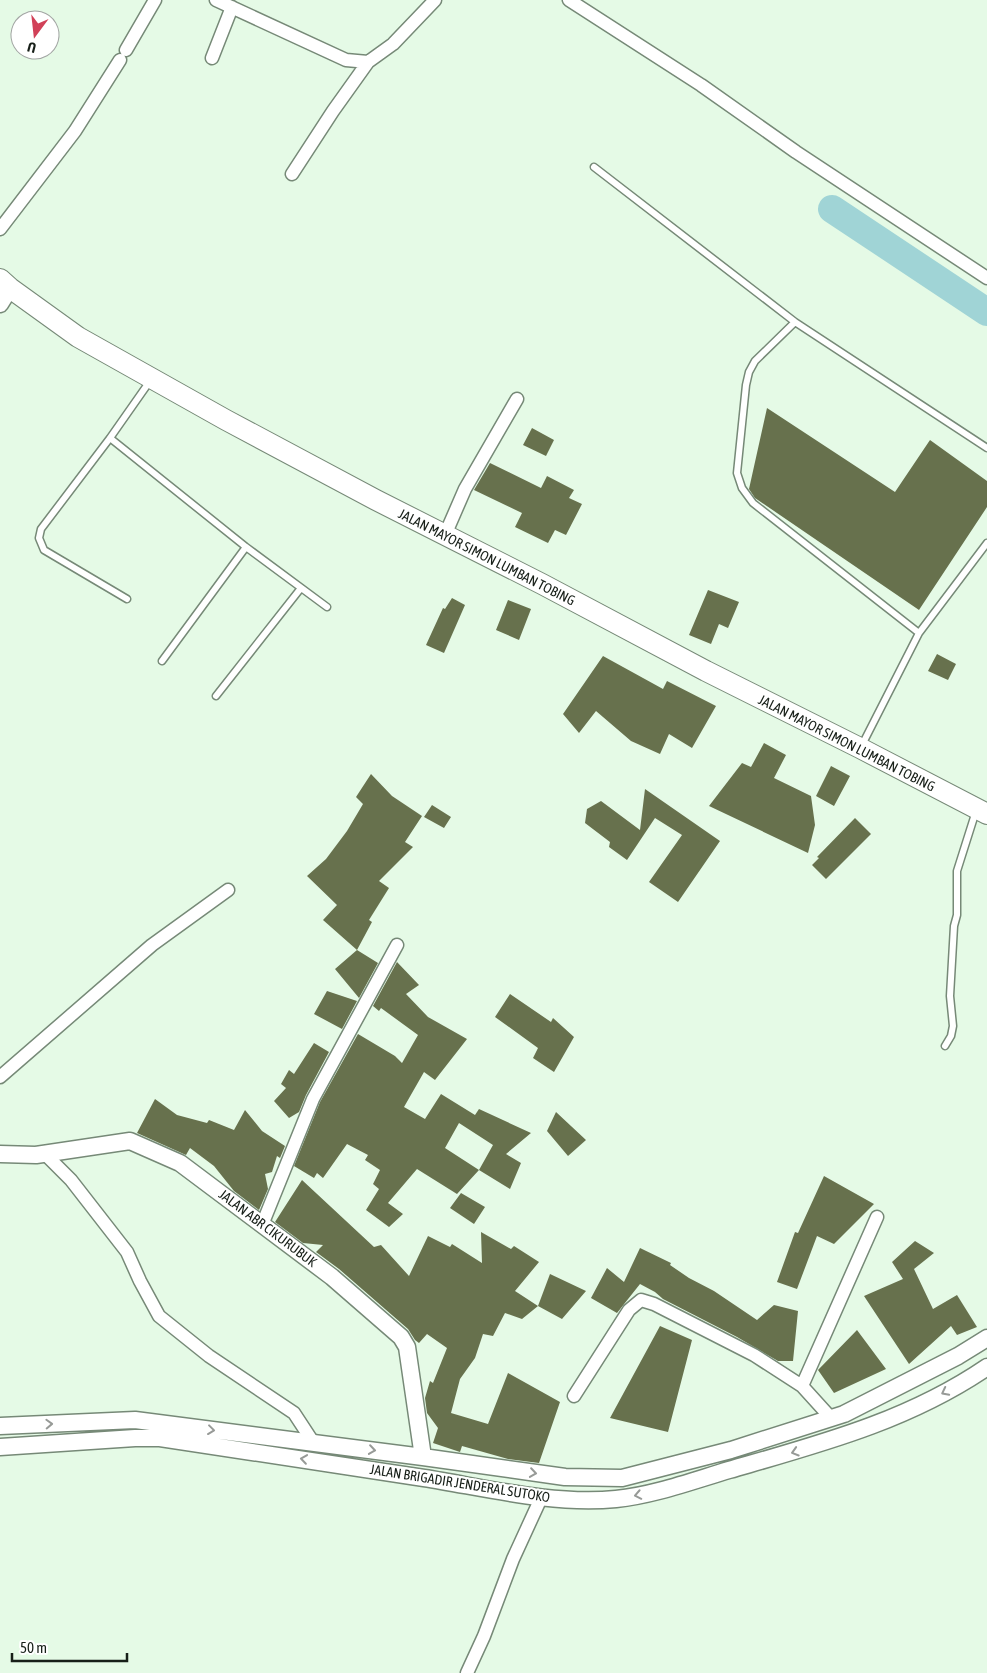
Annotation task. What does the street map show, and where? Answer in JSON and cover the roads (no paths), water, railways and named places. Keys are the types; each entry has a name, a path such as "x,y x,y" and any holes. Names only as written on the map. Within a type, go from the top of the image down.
{"main road":[{"name":"JALAN MAYOR SIMON LUMBAN TOBING","path":"3,290 78,337 376,500 542,584 706,672 860,748 982,812"}],"street":[{"path":"0,228 75,131 155,0"},
{"path":"216,0 346,60 368,62"},
{"path":"292,174 368,62 393,44 435,0"},
{"path":"569,0 701,85 796,152 987,278"},
{"path":"212,58 232,7"},
{"path":"445,535 465,489 517,399"},
{"path":"0,1077 152,945 228,890"},
{"path":"262,1225 313,1099 397,945"},
{"name":"JALAN ABR CIKURUBUK","path":"0,1154 45,1154 130,1141 180,1163 332,1277 401,1337 407,1347 423,1457"},
{"path":"45,1154 71,1180 127,1252 158,1316 209,1356 294,1413 313,1442"},
{"path":"802,1386 877,1217"},
{"path":"574,1396 629,1310 641,1300 654,1304 754,1355 802,1386 831,1418"},
{"path":"0,1426 135,1420 336,1445 565,1477 622,1478 731,1450 844,1414 958,1356 987,1338"},
{"path":"958,1356 966,1381"},
{"name":"JALAN BRIGADIR JENDERAL SUTOKO","path":"0,1447 160,1438 333,1463 541,1498 616,1499 650,1493 784,1455 879,1424 966,1381 987,1367"},
{"path":"333,1463 336,1445"},
{"path":"731,1450 736,1468"},
{"path":"467,1673 484,1636 513,1559 541,1498"}],"lane":[{"path":"594,167 795,322 987,448"},
{"path":"795,322 755,360 749,372 737,473 742,488 753,503 919,633"},
{"path":"127,599 44,550 39,538 41,529 110,438 152,378"},
{"path":"110,438 246,547 327,607"},
{"path":"860,748 919,633 987,543"},
{"path":"162,661 246,547"},
{"path":"216,696 301,588"},
{"path":"945,1046 951,1036 953,1026 950,996 954,926 957,915 957,871 982,812"}],"waterway":[{"path":"832,209 987,312"}]}
